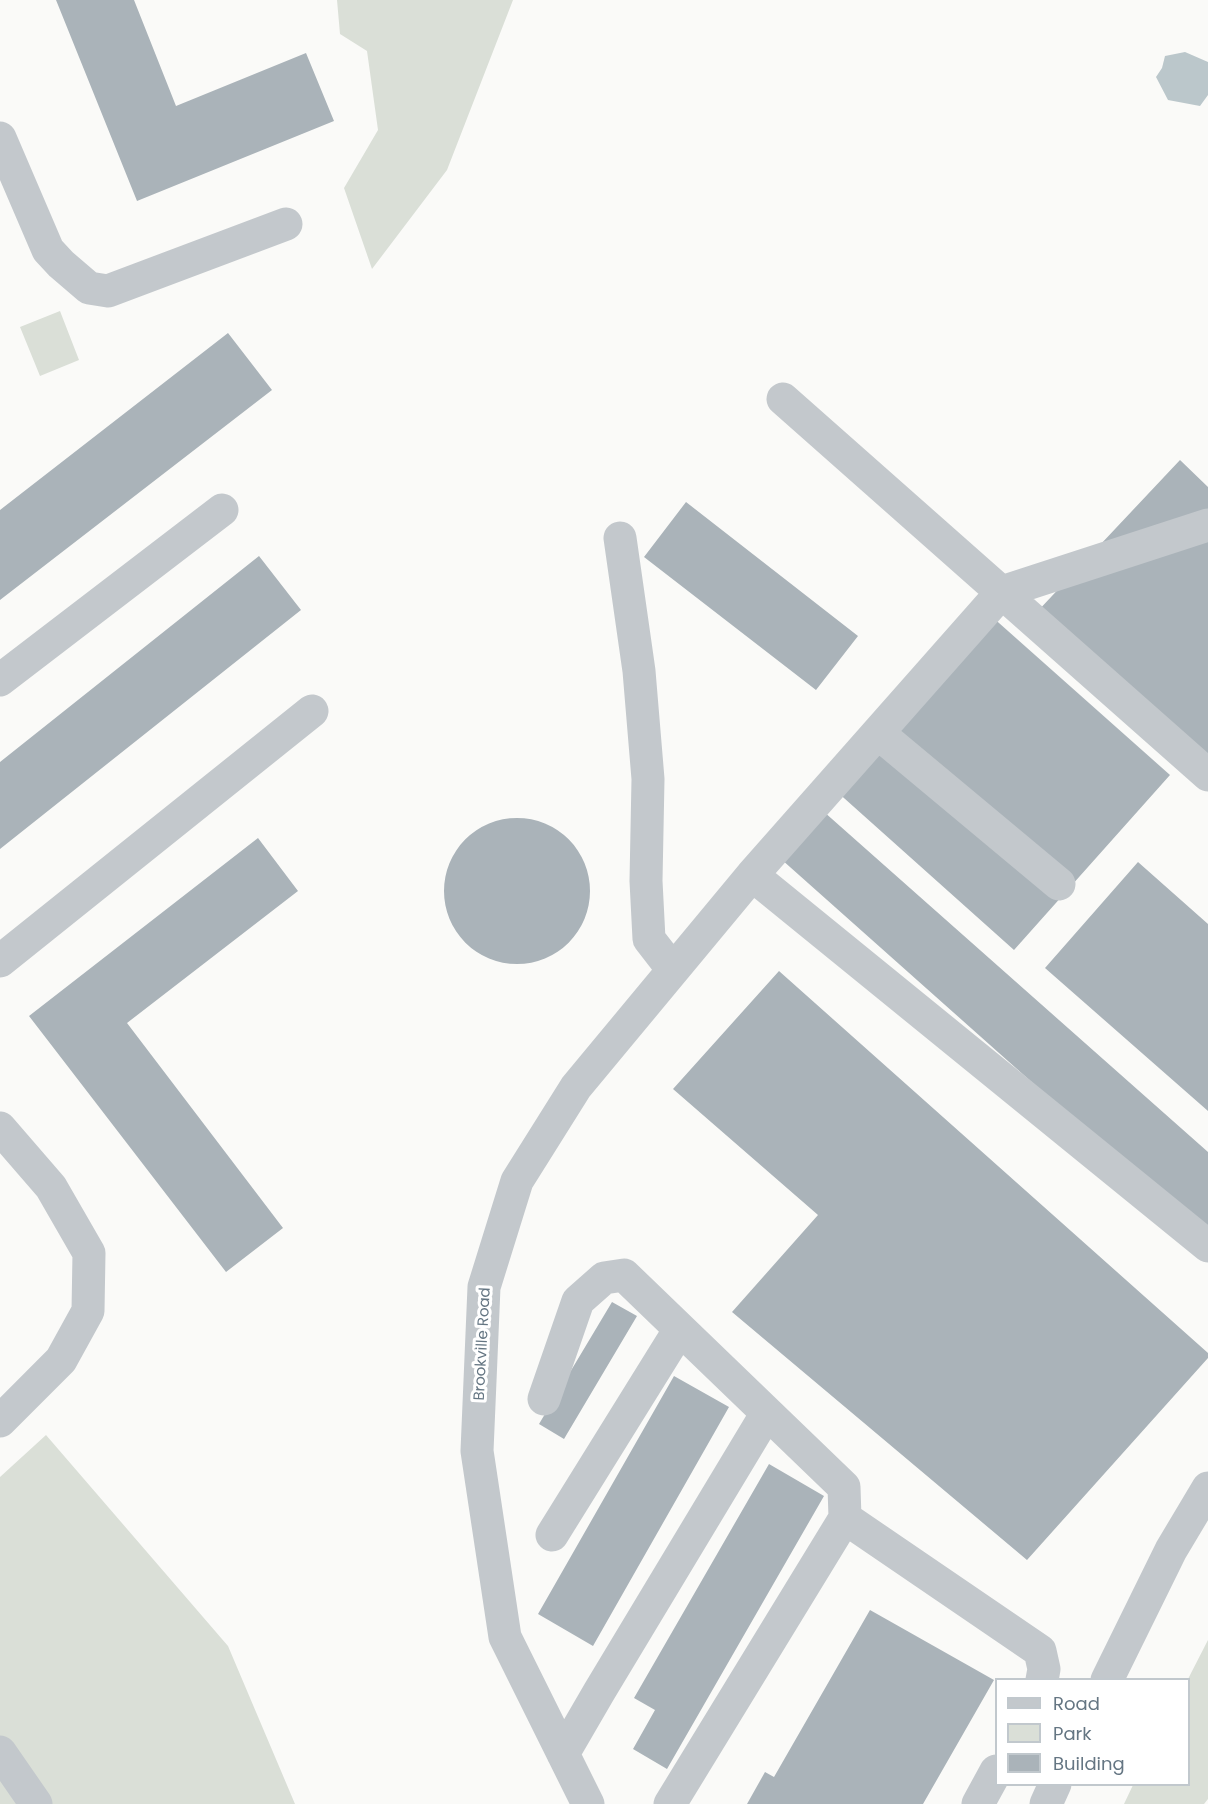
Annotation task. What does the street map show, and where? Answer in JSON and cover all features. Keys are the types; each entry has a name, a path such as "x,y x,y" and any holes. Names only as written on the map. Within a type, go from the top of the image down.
{"street":[{"path":"0,138 48,250 89,288 108,291 286,224"},
{"path":"783,399 1208,775"},
{"path":"0,680 222,510"},
{"path":"1002,592 1208,525"},
{"path":"620,538 639,671 648,768 646,881 648,939 673,970"},
{"name":"Brookville Road","path":"588,1804 505,1636 477,1451 484,1287 517,1181 576,1087 752,875 1002,592"},
{"path":"0,961 312,711"},
{"path":"878,733 1059,884"},
{"path":"752,875 1208,1246"},
{"path":"0,1128 51,1187 88,1253 88,1311 61,1360 0,1421"},
{"path":"544,1399 578,1301 604,1278 624,1275 844,1487 846,1518 670,1804"},
{"path":"552,1535 680,1329"},
{"path":"563,1754 767,1413"},
{"path":"1108,1678 1171,1550 1208,1488"},
{"path":"846,1518 1040,1651 1044,1669 1042,1678"},
{"path":"0,1752 36,1804"},
{"path":"978,1804 995,1773"},
{"path":"1046,1804 1055,1786"}],"green space":[{"path":"337,0 513,0 447,170 372,269 344,188 378,130 367,51 340,34"},
{"path":"60,311 79,360 40,376 20,327"},
{"path":"46,1435 228,1646 295,1804 0,1804 0,1477"},
{"path":"1208,1640 1208,1799 1204,1804 1124,1804 1133,1786 1190,1786 1189,1678"}],"shaded area":[{"path":"1185,52 1208,62 1208,95 1200,106 1168,100 1156,77 1162,68 1165,56"}],"building":[{"path":"56,0 134,0 176,106 306,53 334,121 137,201"},
{"path":"228,333 272,390 0,600 0,510"},
{"path":"1180,460 1208,487 1208,778 1035,614"},
{"path":"686,502 858,636 816,690 644,557"},
{"path":"259,556 301,610 0,849 0,762"},
{"path":"990,615 1170,775 1014,950 835,790"},
{"path":"823,811 1208,1152 1208,1239 781,859"},
{"path":"517,818 545,824 569,839 584,863 590,891 584,919 569,943 545,958 517,964 489,958 465,943 450,919 444,891 450,863 465,839 489,824"},
{"path":"258,838 298,891 127,1023 283,1228 226,1272 29,1016"},
{"path":"1138,862 1208,924 1208,1111 1045,968"},
{"path":"779,971 1208,1353 1208,1358 1027,1560 732,1312 818,1215 673,1089"},
{"path":"612,1302 637,1316 564,1439 539,1424"},
{"path":"674,1376 729,1407 593,1646 538,1614"},
{"path":"769,1464 824,1496 667,1769 633,1749 655,1710 634,1698"},
{"path":"870,1610 994,1680 923,1804 747,1804 765,1772 774,1777"}]}
